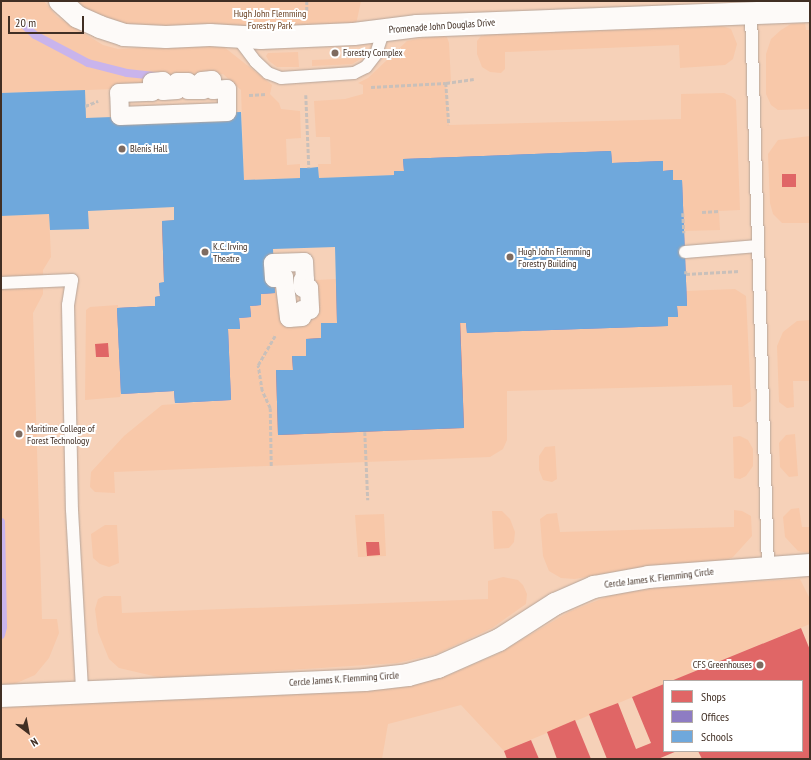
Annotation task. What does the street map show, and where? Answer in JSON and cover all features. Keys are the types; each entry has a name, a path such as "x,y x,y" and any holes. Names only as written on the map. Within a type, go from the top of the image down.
{"street":[{"name":"Promenade John Douglas Drive","path":"60,1 78,17 124,35 261,38 384,30 417,26 808,11"},
{"path":"212,80 213,90 227,90 227,112 120,116 119,93 152,92 152,82 163,81 163,91 177,90 177,82 188,82 188,90 203,90 202,81 212,80"},
{"name":"Cercle James K. Flemming Circle","path":"1,696 82,691 357,680 408,675 438,667 498,640 555,604 594,587 649,577 810,565"}],"lane":[{"path":"751,14 768,567"},
{"path":"237,37 256,62 268,73 281,78 354,73 366,67 376,54 384,30"},
{"path":"685,252 758,246"},
{"path":"1,283 72,280 68,305 72,510 82,691"}],"path":[{"path":"363,88 446,83 474,79"},
{"path":"446,83 449,125"},
{"path":"299,92 306,91"},
{"path":"255,94 270,93"},
{"path":"307,102 309,168"},
{"path":"702,212 719,211"},
{"path":"686,274 759,270"},
{"path":"271,466 270,408 262,390 258,365 276,330 289,318"},
{"path":"365,432 368,500"}],"shaded area":[{"path":"1,1 810,1 810,759 1,759"}],"green space":[{"path":"1,1 44,1 57,17 103,45 118,49 210,45 224,47 272,85 270,94 279,103 281,109 300,111 301,138 286,139 287,165 300,164 300,178 244,180 241,90 223,74 115,89 1,93"},
{"name":"Hugh John Flemming Forestry Park","path":"60,1 361,1 354,34 124,35"},
{"path":"805,23 806,30 810,30 810,109 778,110 771,105 766,94 766,54 771,39 781,30 791,24"},
{"path":"722,26 731,29 737,44 733,59 725,65 680,68 679,45 505,52 505,69 501,73 490,72 482,67 477,54 477,41 481,36 489,34"},
{"path":"441,35 447,37 449,43 451,82 446,83 449,125 681,119 681,94 724,93 731,96 736,100 740,210 719,211 720,230 684,231 682,180 673,180 673,171 663,171 663,161 612,163 611,152 404,159 404,171 395,171 394,175 319,178 318,164 331,164 330,137 316,137 314,101 345,99 363,94 363,85 358,83 368,78 407,41"},
{"path":"298,52 299,67 277,67 269,61 266,56 268,53"},
{"path":"362,58 352,64 312,66 312,60"},
{"path":"810,136 810,223 782,223 773,214 770,203 768,154 778,140"},
{"path":"49,214 51,257 43,270 43,294 33,313 42,619 57,619 59,633 49,658 35,675 14,684 1,684 1,216"},
{"path":"274,278 302,317 318,316 316,280 336,279 337,323 321,323 321,338 306,339 306,356 292,356 293,370 276,370 278,435 464,428 460,323 466,323 467,333 668,326 668,317 678,316 677,306 686,291 735,289 746,296 751,401 742,407 733,407 732,385 507,391 507,440 503,449 490,457 114,472 115,493 95,492 90,487 91,472 124,436 162,405 231,400 228,329 239,329 239,318 250,317 250,306 261,305 261,294"},
{"path":"118,305 120,397 85,400 86,310 90,307","holes":["95,344 108,344 109,357 96,357"]},
{"path":"810,320 810,381 793,381 794,407 787,408 779,402 777,346 783,332 797,321"},
{"path":"795,434 798,476 789,477 780,467 779,443 786,435"},
{"path":"740,436 748,440 753,449 753,466 746,476 740,479 734,478 733,437"},
{"path":"555,446 557,479 552,482 543,480 539,470 539,456 545,447"},
{"path":"799,508 802,527 810,527 810,553 798,551 785,537 783,517 791,509"},
{"path":"734,510 742,511 751,516 752,536 733,557 724,561 635,568 575,579 561,578 549,571 543,556 540,519 547,514 557,513 560,532 734,527"},
{"path":"492,511 502,511 510,519 515,532 514,542 509,548 494,549"},
{"path":"384,514 386,556 358,557 355,515","holes":["367,542 379,542 379,555 367,555"]},
{"path":"105,525 117,525 119,563 109,567 100,564 93,558 91,534"},
{"path":"503,577 518,580 523,585 527,594 526,604 492,628 436,654 397,663 162,678 119,668 109,659 98,632 95,609 98,599 104,596 121,596 122,613 488,599 488,581"},
{"path":"800,579 810,599 810,624 673,680 663,680 663,684 504,751 461,705 388,724 382,759 1,759 1,705 403,686 447,676 498,654 569,612 611,595 663,587"}],"building: Shops":[{"path":"782,174 796,174 796,187 782,187"},
{"name":"K.C. Irving Theatre","path":"246,218 248,279 164,282 162,221"},
{"path":"457,234 464,428 278,435 276,370 293,370 292,356 306,356 306,339 321,338 321,323 337,323 336,275 398,273 397,237"},
{"path":"108,343 109,357 96,357 95,344"},
{"path":"366,542 379,542 380,555 367,556"},
{"name":"CFS Greenhouses","path":"801,628 810,650 810,759 702,759 698,752 803,752 803,680 673,680"},
{"path":"663,684 663,752 675,752 658,759 607,759 589,714 618,703 636,749 651,743 632,697"},
{"path":"575,720 591,759 557,759 547,732"},
{"path":"531,740 539,759 507,759 504,751"}],"building: Offices":[{"path":"611,151 612,163 663,161 663,171 673,170 673,180 682,180 687,306 677,306 678,317 668,317 668,326 467,333 466,323 460,323 457,234 397,237 394,171 404,171 403,159"},
{"path":"274,278 275,293 261,294 261,305 250,306 251,317 239,318 240,329 228,329 231,400 175,403 174,391 121,394 117,308 155,306 155,297 160,296 159,283"}],"building: Schools":[{"name":"Hugh John Flemming Forestry Building","path":"85,90 86,118 241,112 244,180 300,178 300,168 318,167 319,178 394,175 394,171 404,171 403,159 611,151 612,163 663,161 663,171 673,170 673,180 682,180 687,306 677,306 678,317 668,317 668,326 467,333 466,323 460,323 464,428 278,435 276,370 293,370 292,356 306,356 306,339 321,338 321,323 337,323 335,247 273,249 275,293 261,294 261,305 250,306 251,317 239,318 240,329 228,329 231,400 175,403 174,391 121,394 117,308 155,306 155,297 160,296 159,283 164,282 162,221 174,220 174,207 88,211 89,229 50,230 49,214 1,216 1,93"}],"waterway":[{"path":"23,24 35,35 88,63 127,73 157,76"},
{"path":"1,522 3,627 1,635"}],"place":[{"name":"Forestry Complex","path":"335,53"},
{"name":"Blenis Hall","path":"122,149"},
{"name":"K.C. Irving Theatre","path":"205,252"},
{"name":"Hugh John Flemming Forestry Building","path":"510,257"},
{"name":"Maritime College of Forest Technology","path":"19,434"},
{"name":"CFS Greenhouses","path":"760,665"}]}
